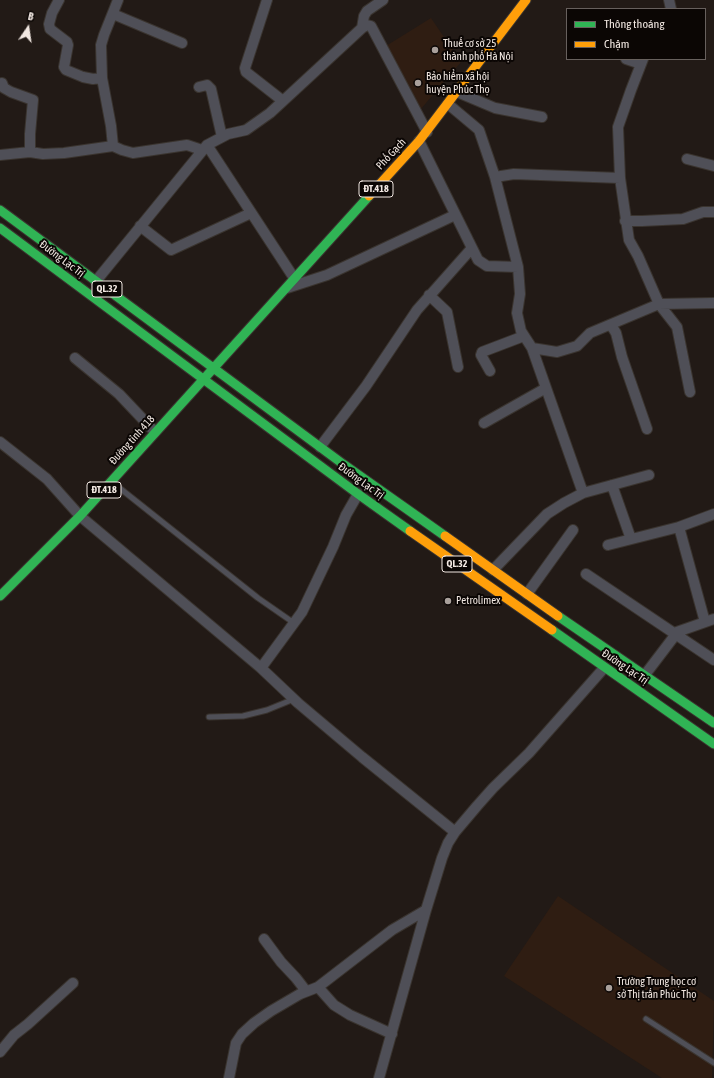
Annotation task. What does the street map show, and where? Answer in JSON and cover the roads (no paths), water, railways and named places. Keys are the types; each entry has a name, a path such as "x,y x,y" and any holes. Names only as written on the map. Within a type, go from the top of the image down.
{"main road":[{"name":"Phố Gạch","path":"214,369 285,288 427,132 526,0"},
{"name":"Đường Lạc Trị","path":"0,210 320,447 644,676 714,723"},
{"name":"Đường Lạc Trị","path":"0,228 358,494 714,744"},
{"name":"Đường tỉnh 418","path":"0,596 80,516 214,369"}],"street":[{"path":"59,0 52,13 49,24 50,29 67,42 68,45 64,68 83,77 93,79 102,78"},
{"path":"113,146 111,126 102,78 101,46 118,0"},
{"path":"267,0 245,68 246,72 283,101"},
{"path":"362,28 364,16 367,11 383,0"},
{"path":"113,14 182,43"},
{"path":"96,281 204,148 222,137 237,131 246,130 270,113 367,25 371,26 427,132"},
{"path":"631,60 642,62 618,127 620,178 625,221 629,240 638,256 658,304 677,327 690,392"},
{"path":"2,83 4,88 11,92 33,100 30,152"},
{"path":"199,87 207,85 211,89 222,137"},
{"path":"457,92 495,108 542,117"},
{"path":"448,104 479,130 495,177 518,267 520,294 517,313 521,330 532,348 583,493"},
{"path":"419,141 478,260 487,266 518,267"},
{"path":"0,155 30,152 42,154 64,153 113,146 133,153 187,145 204,148 251,213 294,278"},
{"path":"687,159 714,166"},
{"path":"495,177 514,174 620,178"},
{"path":"625,221 642,222 684,219 703,212 714,212"},
{"path":"140,226 171,250 251,213"},
{"path":"285,288 327,275 456,215"},
{"path":"320,447 366,386 402,330 429,295 472,248"},
{"path":"429,295 447,312 458,367"},
{"path":"532,348 557,352 578,346 590,333 658,304 714,303"},
{"path":"611,325 616,333 622,357 647,429"},
{"path":"490,371 482,352 524,336"},
{"path":"75,358 119,394 155,432"},
{"path":"484,423 546,388"},
{"path":"0,442 48,479 80,516 261,668 294,699 362,757 455,832"},
{"path":"493,570 547,514 564,503 583,493 649,475"},
{"path":"612,485 632,539"},
{"path":"261,668 306,605 346,515 358,494"},
{"path":"608,545 679,527 714,514"},
{"path":"644,676 675,633 710,621 679,527"},
{"path":"527,594 573,530"},
{"path":"586,574 714,660"},
{"path":"379,1078 426,910 448,843 455,832 493,788 529,753 604,668"},
{"path":"229,1078 236,1043 242,1034 271,1011 306,991 318,987 392,930 426,910"},
{"path":"264,938 281,962 306,991"},
{"path":"0,1052 14,1035 73,983"},
{"path":"318,987 334,1006 392,1034"}],"lane":[{"path":"112,481 258,598 294,623"},
{"path":"209,717 243,716 267,710 294,699"},
{"path":"646,1019 714,1063"}],"place":[{"name":"Thuế cơ sở 25 thành phố Hà Nội","path":"435,50"},
{"name":"Bảo hiểm xã hội huyện Phúc Thọ","path":"418,83"},
{"name":"Petrolimex","path":"448,601"},
{"name":"Trường Trung học cơ sở Thị trấn Phúc Thọ","path":"609,988"}]}
